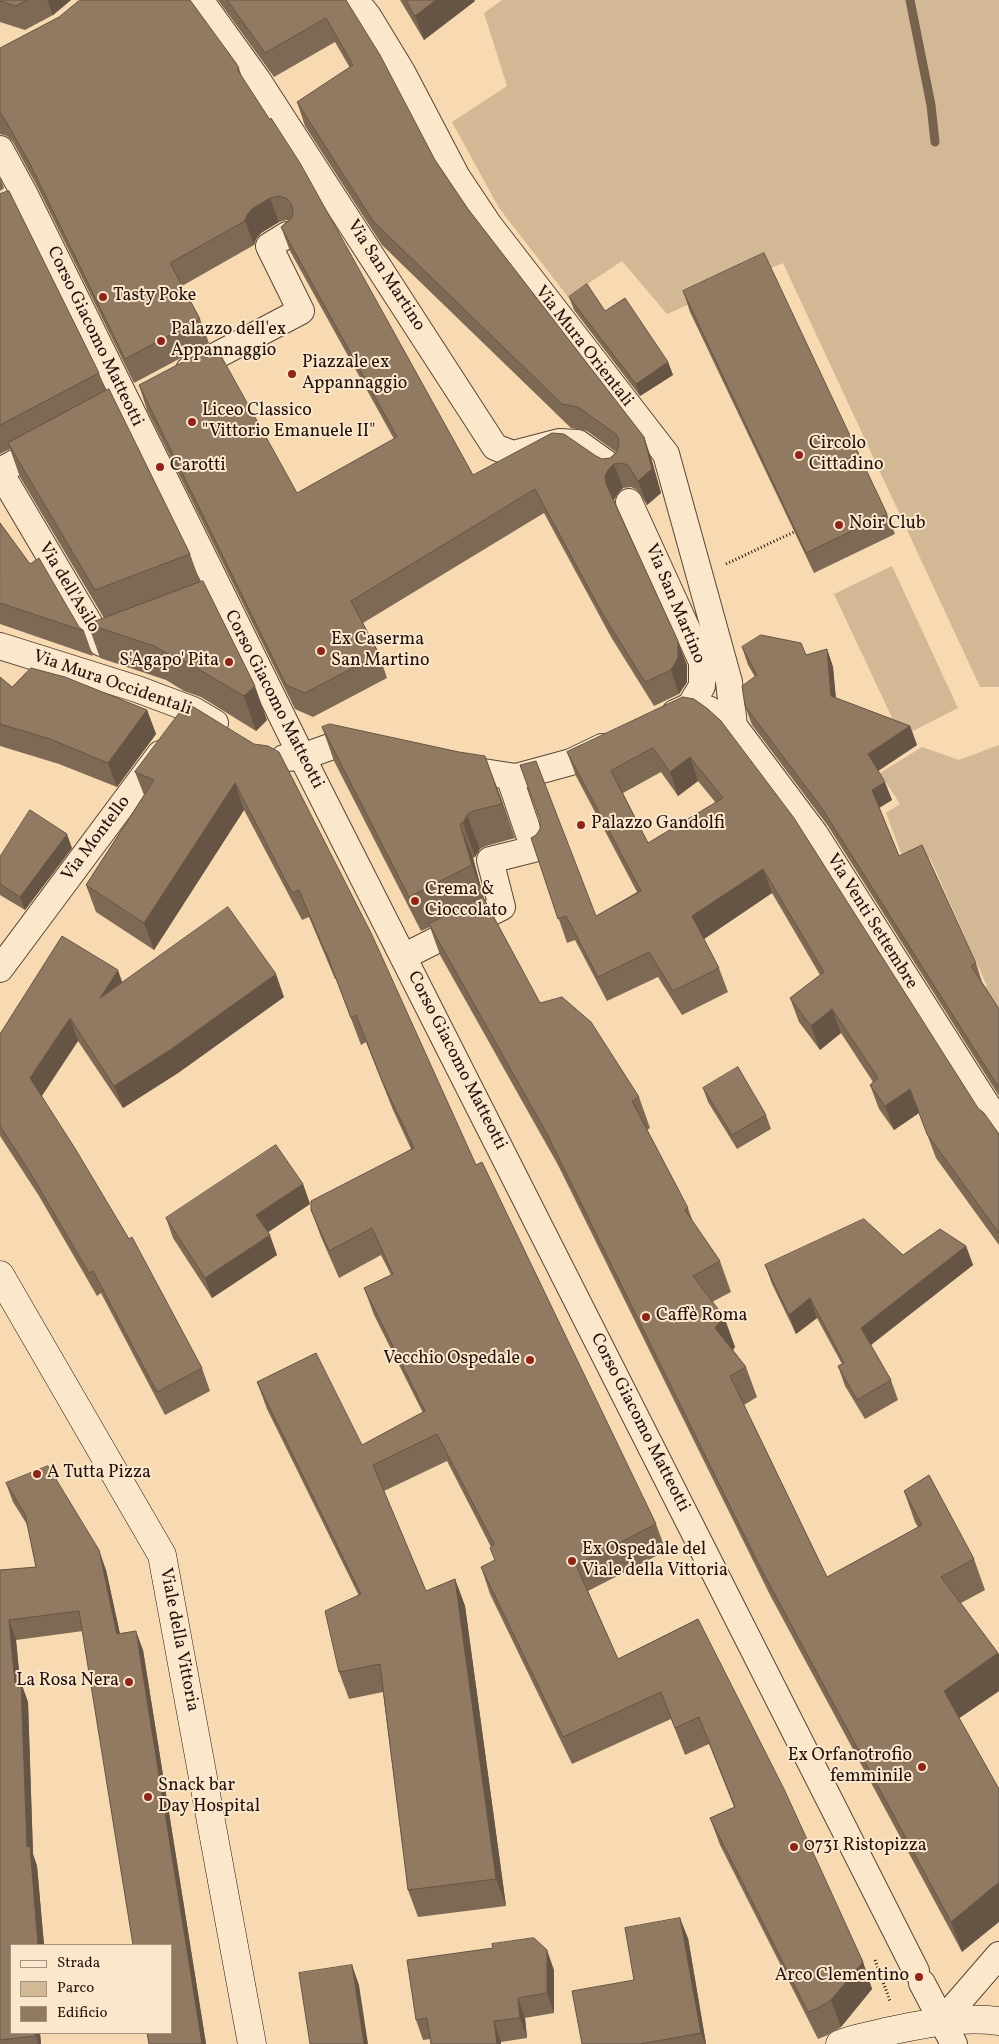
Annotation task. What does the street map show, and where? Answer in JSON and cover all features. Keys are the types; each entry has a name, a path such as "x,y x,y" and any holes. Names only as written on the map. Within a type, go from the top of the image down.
{"main road":[{"name":"Viale della Vittoria","path":"0,1275 162,1555 252,2044"},
{"path":"840,2044 894,2030 948,2032 982,2019 999,2021"}],"street":[{"name":"Via San Martino","path":"200,0 257,79 333,212 494,447 513,454 559,442 578,443 613,468"},
{"name":"Via Mura Orientali","path":"355,0 368,16 397,64 457,177 489,225 666,454 729,682 734,726"},
{"name":"Corso Giacomo Matteotti","path":"0,149 25,195 118,408 212,600 302,757 948,2032"},
{"path":"0,207 25,195"},
{"path":"118,408 301,311 268,246 288,235"},
{"path":"0,472 68,435"},
{"name":"Via dell'Asilo","path":"0,472 101,643 129,633"},
{"name":"Via San Martino","path":"629,502 702,662 702,686 690,706"},
{"name":"Via Mura Occidentali","path":"0,646 194,710 237,737"},
{"path":"656,722 690,706 708,709 734,726"},
{"name":"Via Montello","path":"0,969 194,710"},
{"name":"Via Venti Settembre","path":"734,726 815,834 999,1124"},
{"path":"436,764 475,772 516,777 571,762 622,738"},
{"path":"260,751 272,758 302,757 341,743 389,753"},
{"path":"403,957 502,907 490,860 534,849 509,776"},
{"path":"948,2032 999,1955"}],"path":[{"path":"701,576 794,532"}],"green space":[{"path":"502,0 999,0 999,687 980,687 783,263 667,314 622,261 568,297 499,208 452,122 507,86 484,13"},
{"path":"892,566 958,708 901,737 834,594"},
{"path":"999,745 999,1010 952,1006 987,986 930,858 907,869 886,813 900,804 880,773 922,747 959,760"}],"building":[{"path":"0,0 27,0 16,6"},
{"path":"80,0 190,0 236,63 239,68 237,69 300,163 473,475 552,433 564,434 602,459 610,458 616,453 619,445 618,437 613,432 578,407 562,404 373,221 297,102 353,65 326,18 265,53 227,0 346,0 380,55 435,160 468,209 644,437 652,469 638,481 628,465 622,463 614,464 605,476 606,484 678,641 678,658 671,670 645,682 602,613 535,489 351,601 379,654 305,693 286,685 139,385 215,345 297,493 397,437 281,227 292,218 293,210 291,203 286,198 278,196 270,198 252,209 245,221 170,263 200,319 125,359 30,164 0,113 0,48 59,17"},
{"path":"406,0 436,0 415,16"},
{"path":"9,191 99,373 0,425 0,194"},
{"path":"764,253 887,514 806,553 683,291"},
{"path":"587,284 605,311 625,298 668,362 636,384 569,297"},
{"path":"109,389 190,554 95,590 8,443"},
{"path":"0,523 30,564 39,558 79,627 84,631 0,603"},
{"path":"203,581 255,686 244,696 188,663 154,646 88,624"},
{"path":"761,635 801,643 806,655 827,649 831,696 910,726 868,754 885,782 872,790 899,856 922,845 976,963 971,966 999,1009 999,1088 821,807 745,706 742,686 757,675 742,647"},
{"path":"31,668 65,677 147,710 108,763 50,739 0,724 0,677 12,687"},
{"path":"683,697 694,699 721,721 794,818 978,1108 984,1113 999,1134 999,1233 927,1134 910,1089 885,1106 870,1085 878,1078 832,1009 811,1026 790,998 824,972 763,869 692,916 719,968 673,991 649,952 598,977 566,916 558,919 531,838 540,829 540,820 520,765 536,761 596,916 641,891 567,752","holes":["653,748 670,772 690,757 723,798 648,843 611,771"]},
{"path":"187,703 254,744 268,746 279,752 372,935 476,1165 482,1162 656,1524 576,1565 618,1659 698,1619 784,1789 863,1962 831,2000 818,2008 808,2012 710,1818 735,1807 699,1717 675,1728 661,1692 563,1737 481,1567 495,1560 490,1548 494,1544 437,1434 373,1465 426,1591 455,1579 496,1879 408,1890 380,1664 339,1672 325,1611 361,1594 257,1382 316,1353 362,1445 425,1411 364,1288 393,1274 372,1228 329,1251 311,1210 311,1201 414,1148 383,1083 356,1015 351,1018 326,952 299,890 292,893 235,783 144,923 86,885 154,780 135,772"},
{"path":"330,724 485,756 502,804 473,811 460,824 472,865 409,897 322,727"},
{"path":"30,810 67,834 20,897 0,884 0,857"},
{"path":"483,897 540,1003 562,997 591,1022 639,1097 632,1101 688,1208 685,1210 720,1261 693,1276 724,1317 715,1328 746,1367 730,1376 827,1577 922,1525 904,1491 929,1475 974,1559 941,1577 998,1653 944,1691 999,1789 999,1882 951,1922 759,1565 547,1134 429,924"},
{"path":"228,907 276,974 170,1050 114,1086 70,1018 30,1078 129,1239 132,1237 202,1368 157,1392 93,1271 89,1273 31,1174 0,1126 0,1034 62,936 118,970 100,998"},
{"path":"738,1067 766,1115 732,1135 703,1088"},
{"path":"276,1145 303,1184 256,1215 270,1235 205,1278 166,1218"},
{"path":"864,1219 903,1255 940,1229 966,1246 861,1328 891,1380 857,1400 838,1366 844,1363 810,1298 789,1315 765,1265"},
{"path":"48,1466 99,1550 117,1634 136,1631 202,2044 149,2044 147,2034 172,2034 172,1944 133,1944 79,1611 9,1620 15,1683 21,1682 27,1847 30,1846 38,1944 10,1944 10,2034 35,2034 35,2036 0,2040 0,1570 36,1567 25,1514 6,1483"},
{"path":"680,1918 701,2033 640,2044 582,2044 572,1991 634,1980 625,1928"},
{"path":"534,1938 547,1950 547,1993 518,1998 520,2018 494,2021 497,2044 431,2044 427,2018 416,2020 407,1960 493,1948 492,1944"},
{"path":"352,1965 364,2044 310,2044 299,1973"}],"waterway":[{"path":"910,0 931,105 935,142"}],"place":[{"name":"Tasty Poke","path":"103,297"},
{"name":"Palazzo dell'ex Appannaggio","path":"161,341"},
{"name":"Piazzale ex Appannaggio","path":"292,374"},
{"name":"Liceo Classico \"Vittorio Emanuele II\"","path":"192,422"},
{"name":"Circolo Cittadino","path":"799,455"},
{"name":"Carotti","path":"160,467"},
{"name":"Noir Club","path":"839,525"},
{"name":"Ex Caserma San Martino","path":"321,651"},
{"name":"S'Agapo' Pita","path":"229,662"},
{"name":"Palazzo Gandolfi","path":"581,825"},
{"name":"Crema & Cioccolato","path":"415,901"},
{"name":"Caffè Roma","path":"646,1317"},
{"name":"Vecchio Ospedale","path":"530,1360"},
{"name":"A Tutta Pizza","path":"37,1474"},
{"name":"Ex Ospedale del Viale della Vittoria","path":"572,1561"},
{"name":"La Rosa Nera","path":"129,1682"},
{"name":"Ex Orfanotrofio femminile","path":"922,1767"},
{"name":"Snack bar Day Hospital","path":"148,1797"},
{"name":"0731 Ristopizza","path":"794,1847"},
{"name":"Arco Clementino","path":"919,1977"}]}
